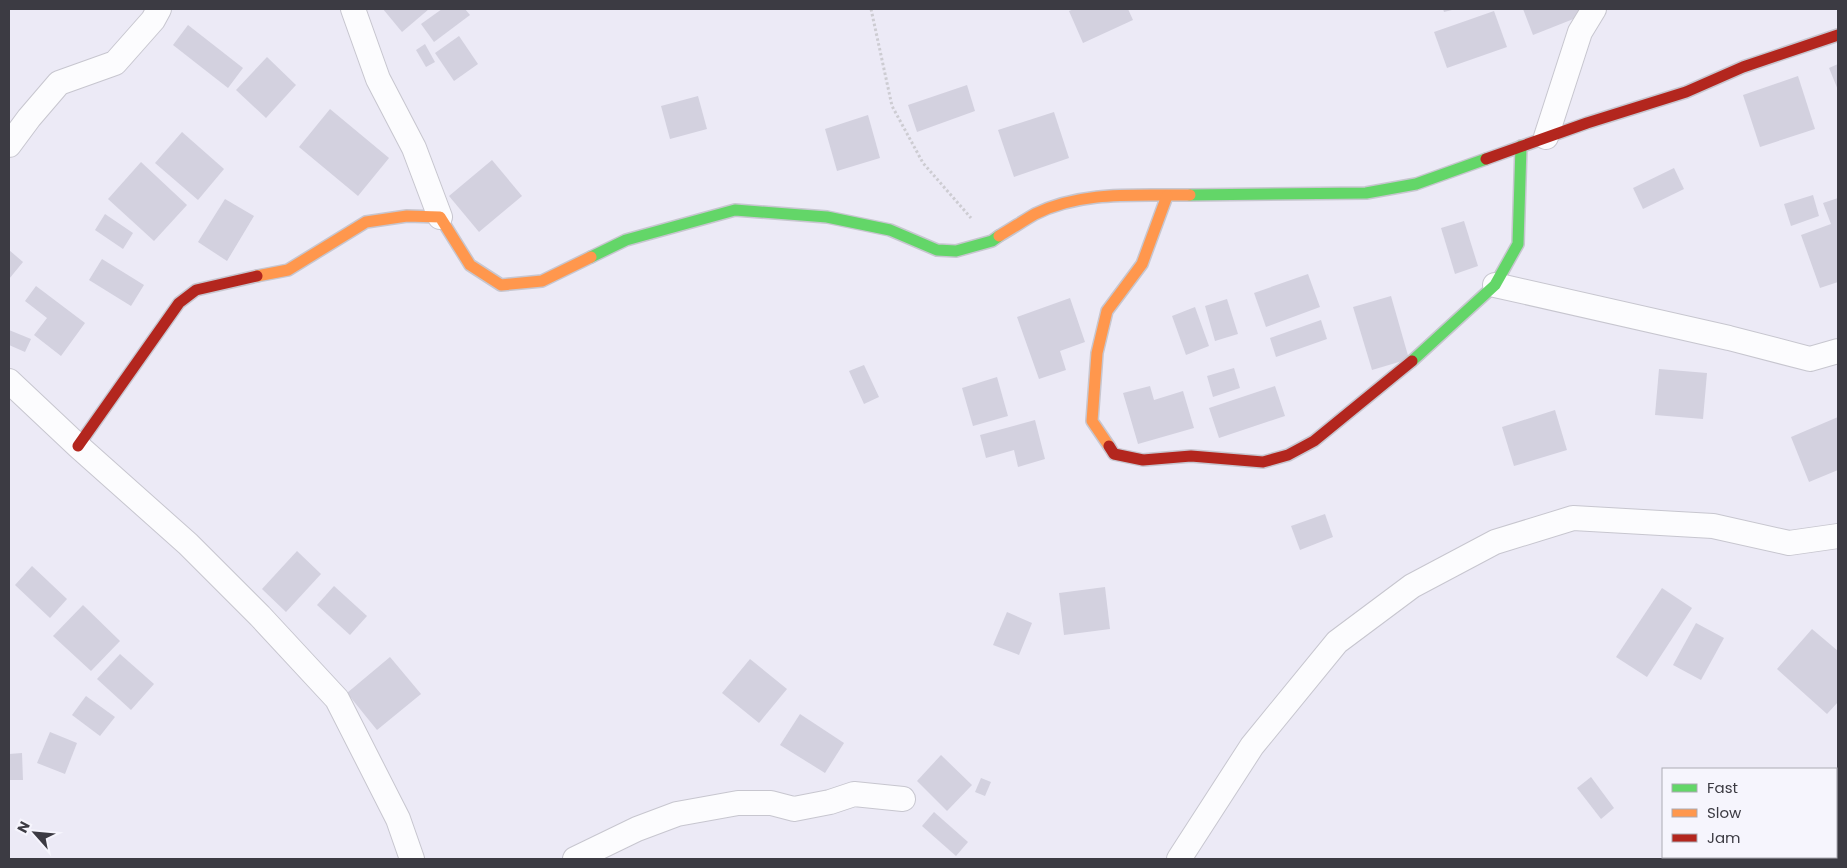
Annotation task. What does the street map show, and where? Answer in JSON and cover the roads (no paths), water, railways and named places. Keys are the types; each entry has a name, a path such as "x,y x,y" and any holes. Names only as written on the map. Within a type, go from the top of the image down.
{"street":[{"path":"9,145 59,83 115,63 153,20 159,9"},
{"path":"1546,137 1580,32 1594,9"},
{"path":"358,12 378,79 414,148 440,217 470,265 501,285 542,281 626,240 735,210 827,217 890,230 936,250 956,251 992,241 1036,214 1066,203 1103,196 1366,193 1416,184 1546,137 1686,92 1743,67 1838,35"},
{"path":"1167,196 1142,264 1107,311 1097,354 1092,421 1114,454 1143,460 1191,456 1263,462 1288,455 1314,441 1411,362 1495,286 1518,244 1521,146"},
{"path":"78,446 178,303 196,290 288,270 366,222 407,216 440,217"},
{"path":"1495,286 1810,358 1838,351"},
{"path":"9,381 78,446 188,544 260,616 337,699 398,819 412,859"},
{"path":"1179,859 1252,746 1337,642 1412,586 1495,542 1573,518 1713,526 1789,543 1838,536"},
{"path":"575,859 638,828 669,817 730,804 771,803 794,809 830,802 854,794 903,799"}]}
